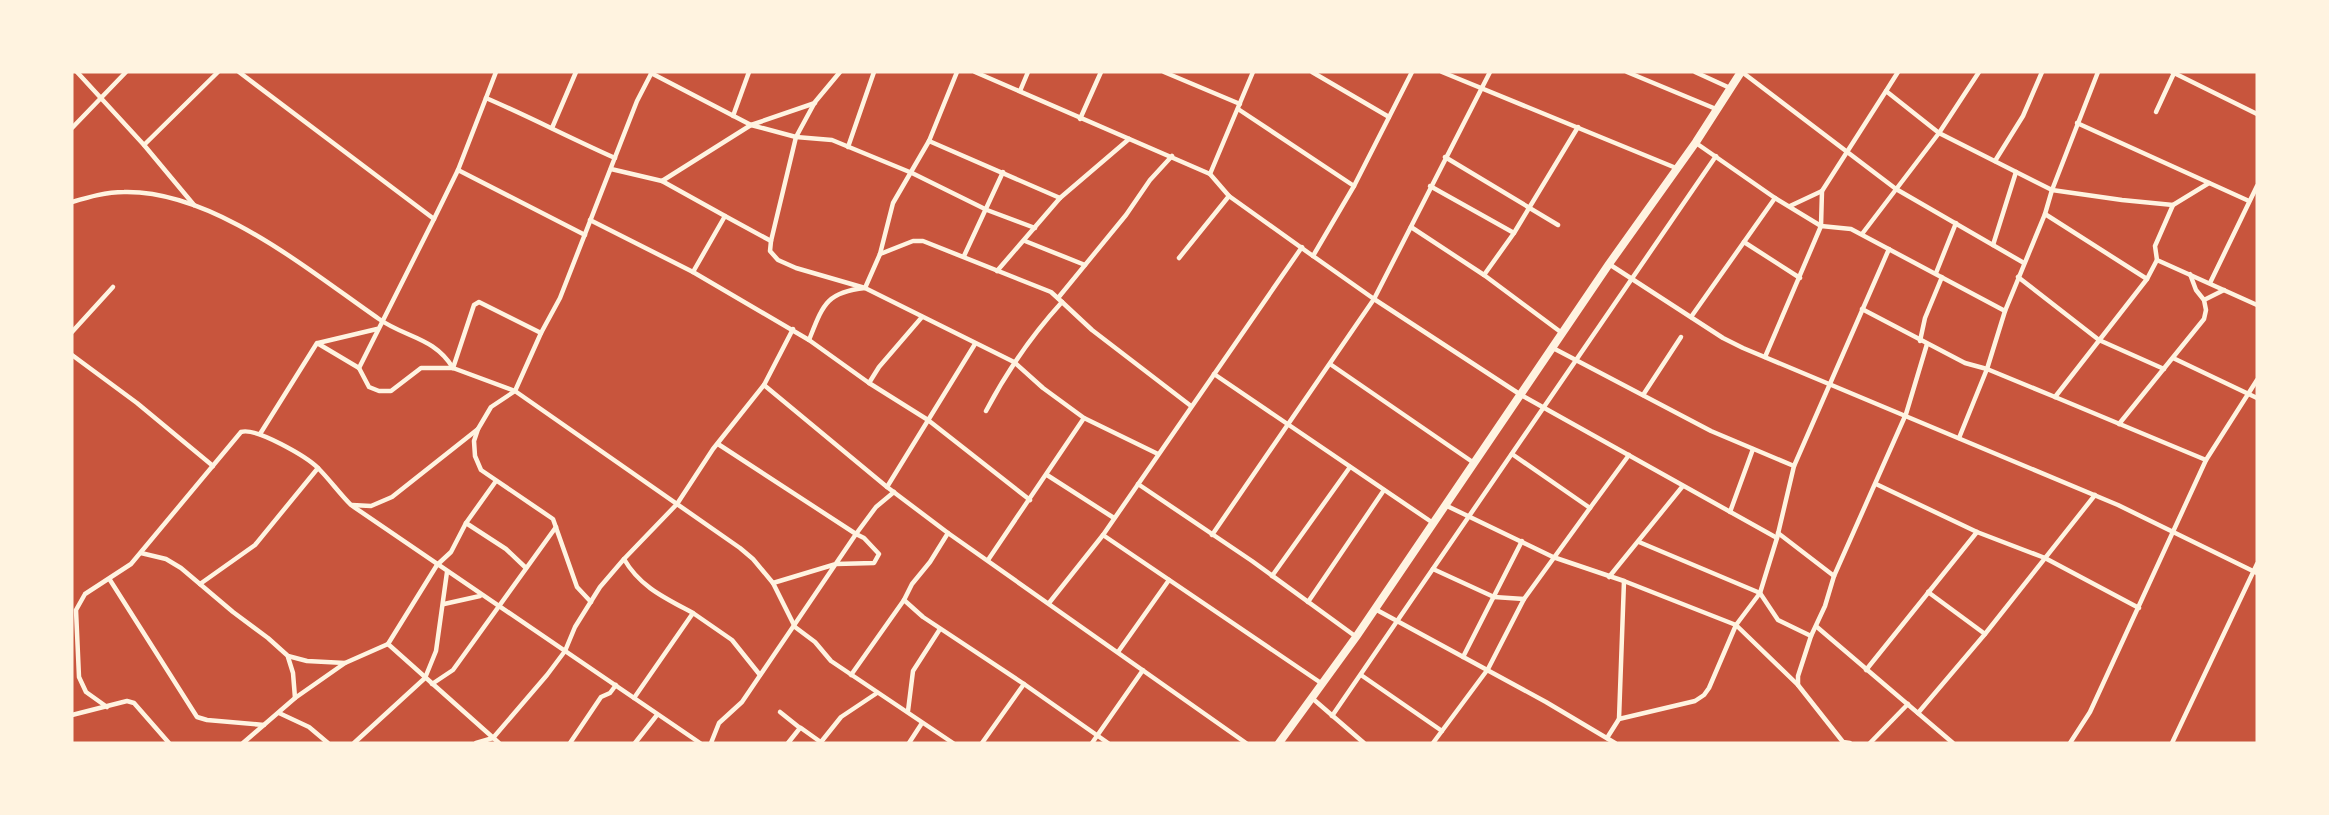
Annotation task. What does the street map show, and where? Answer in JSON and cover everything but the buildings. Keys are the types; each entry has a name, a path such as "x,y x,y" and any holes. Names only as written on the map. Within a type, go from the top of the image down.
{"main road":[{"path":"1279,743 1356,637 1742,72"}],"street":[{"path":"77,72 102,97 194,205"},
{"path":"72,128 126,72"},
{"path":"144,145 218,72"},
{"path":"239,72 434,219"},
{"path":"359,368 458,170 496,72"},
{"path":"552,128 576,72"},
{"path":"733,116 750,72"},
{"path":"840,72 815,102 796,137 770,251 778,260 796,268 865,288 1014,362 1043,388 1084,418 1158,454"},
{"path":"848,147 874,72"},
{"path":"865,288 880,254 893,203 929,141 957,72"},
{"path":"975,72 1210,174 1229,196 1313,256 1521,395 1682,487 1778,536 1834,576"},
{"path":"1020,91 1028,72"},
{"path":"1080,119 1101,72"},
{"path":"1164,72 1239,106 1354,186"},
{"path":"1210,174 1253,72"},
{"path":"1312,72 1323,74 1389,117"},
{"path":"1313,256 1354,186 1412,72"},
{"path":"1442,72 1676,169"},
{"path":"1212,535 1374,299 1490,72"},
{"path":"1628,72 1716,110"},
{"path":"1695,72 1730,89"},
{"path":"1742,72 1896,189 2024,263"},
{"path":"1790,206 1822,191 1898,72"},
{"path":"1862,234 1939,133 1979,72"},
{"path":"1995,161 2023,116 2042,72"},
{"path":"1959,438 1987,369 2004,311 2045,214 2097,72"},
{"path":"2156,112 2173,72 2257,114"},
{"path":"2184,78 2188,72"},
{"path":"591,602 578,587 556,526 548,513 481,470 475,456 474,441 491,407 515,391 560,298 637,101 652,73 751,125 796,137 832,140 912,173 987,210 1035,228"},
{"path":"1886,91 1939,133 2052,190 2173,205"},
{"path":"486,98 615,158"},
{"path":"662,181 751,125 815,102"},
{"path":"2077,123 2249,201"},
{"path":"1484,275 1514,233 1578,127"},
{"path":"997,271 1060,198 1129,139"},
{"path":"929,141 1060,198"},
{"path":"1696,142 1775,198 1821,226 1845,227 1862,234 2004,311"},
{"path":"986,411 1014,362 1037,330 1150,180 1172,156"},
{"path":"1332,716 1716,156"},
{"path":"1445,157 1558,225"},
{"path":"611,169 662,181 771,241"},
{"path":"458,170 585,235"},
{"path":"964,256 1003,172"},
{"path":"1993,245 2015,172"},
{"path":"2055,397 2147,279 2157,260 2155,246 2173,205 2209,183"},
{"path":"1430,186 1514,233"},
{"path":"2210,283 2257,186"},
{"path":"1765,357 1821,226 1822,191"},
{"path":"72,202 102,194 125,192 154,194 211,210 234,222 382,321 433,346 445,355 453,368"},
{"path":"1179,258 1229,196"},
{"path":"1691,317 1775,198"},
{"path":"2045,214 2147,279"},
{"path":"693,272 725,216"},
{"path":"590,220 693,272 793,329 869,383 928,420 1030,500"},
{"path":"1936,273 1956,223"},
{"path":"1410,227 1484,275 1562,333"},
{"path":"880,254 902,245 923,241 1051,292 1092,330 1192,406"},
{"path":"1025,241 1085,265"},
{"path":"1744,242 1800,278"},
{"path":"1049,603 1103,535 1301,247"},
{"path":"1619,719 1700,699 1709,688 1737,625 1760,593 1778,536 1794,466 1889,249"},
{"path":"2157,260 2257,305"},
{"path":"1609,264 1723,338 2095,495 2256,572"},
{"path":"2119,424 2204,319 2204,300 2196,290 2190,274"},
{"path":"1920,341 1925,318 1942,277"},
{"path":"2018,277 2099,340 2164,369"},
{"path":"72,332 113,287"},
{"path":"809,340 827,301 842,292 865,288"},
{"path":"2204,300 2224,290"},
{"path":"453,368 474,305 480,302 541,333"},
{"path":"1862,309 1965,363 1987,369 2206,460"},
{"path":"869,383 878,367 922,317"},
{"path":"260,434 317,343 378,329"},
{"path":"476,743 493,737 565,651 575,627 591,602 624,559 677,504 764,385 793,329"},
{"path":"1643,395 1681,337"},
{"path":"317,343 359,368 369,387 379,391 391,391 421,368 453,368 515,391 753,559 773,583 795,627 815,642 831,661 953,743"},
{"path":"887,487 975,344"},
{"path":"1798,685 1798,676 1811,636 1817,627 1834,576 1906,414 1927,344"},
{"path":"1552,347 1711,431 1794,466"},
{"path":"72,355 137,403 213,466"},
{"path":"2173,358 2257,398"},
{"path":"1330,364 1474,464"},
{"path":"1214,374 1433,523"},
{"path":"2070,743 2090,712 2206,460 2257,380"},
{"path":"764,385 887,487 948,533 1246,743"},
{"path":"988,560 1084,418"},
{"path":"351,505 371,506 392,498 478,429"},
{"path":"79,677 76,610 85,594 124,571 241,432 247,430 260,434 318,468 351,505 700,743"},
{"path":"719,444 864,538 879,554 874,563 836,564 773,583"},
{"path":"1730,512 1753,449"},
{"path":"1511,454 1590,508"},
{"path":"1433,743 1488,669 1524,599 1629,455"},
{"path":"1272,576 1350,467"},
{"path":"200,584 255,545 318,468"},
{"path":"1047,475 1114,519"},
{"path":"243,743 295,698 345,663 388,645 437,565 451,552 466,523 496,481"},
{"path":"1138,484 1356,637"},
{"path":"1876,484 1977,532 2045,558 2138,608"},
{"path":"1609,577 1682,487"},
{"path":"1308,603 1384,490"},
{"path":"711,743 719,723 742,702 856,534 876,507 894,492"},
{"path":"1918,713 1985,634 2095,495"},
{"path":"1445,504 1553,557 1624,581 1737,625 1798,685 1843,743 1850,743"},
{"path":"466,523 506,549 526,568"},
{"path":"432,684 453,670 556,526"},
{"path":"1866,670 1977,532"},
{"path":"851,675 948,533"},
{"path":"1103,535 1321,683"},
{"path":"1463,657 1522,541"},
{"path":"1639,541 1760,593 1778,620 1811,636"},
{"path":"141,553 166,559 181,568 288,656 307,661 345,663"},
{"path":"624,559 632,574 643,584 732,640 760,676"},
{"path":"2172,743 2256,572 2257,564"},
{"path":"1433,569 1494,597 1524,599"},
{"path":"358,742 425,678 436,651 447,571"},
{"path":"110,580 197,717 264,725"},
{"path":"1118,652 1169,580"},
{"path":"1607,738 1619,719 1624,581"},
{"path":"1928,592 1985,634"},
{"path":"444,604 482,595"},
{"path":"904,600 940,629 1108,743"},
{"path":"1375,609 1488,669 1615,743"},
{"path":"634,698 693,613"},
{"path":"1817,627 1953,743"},
{"path":"908,712 914,671 940,629"},
{"path":"388,645 499,743"},
{"path":"288,656 293,673 295,698"},
{"path":"72,670 79,677 86,692 107,707"},
{"path":"1092,743 1143,670"},
{"path":"1361,675 1442,731"},
{"path":"982,743 1024,684"},
{"path":"570,743 601,698 610,693 615,685"},
{"path":"780,712 822,743 841,717 877,693"},
{"path":"1311,698 1364,743"},
{"path":"72,715 127,701 134,703 169,743"},
{"path":"1870,743 1908,704"},
{"path":"279,713 309,727 329,743"},
{"path":"635,743 657,715"},
{"path":"909,743 922,723"},
{"path":"788,743 800,727"}]}
